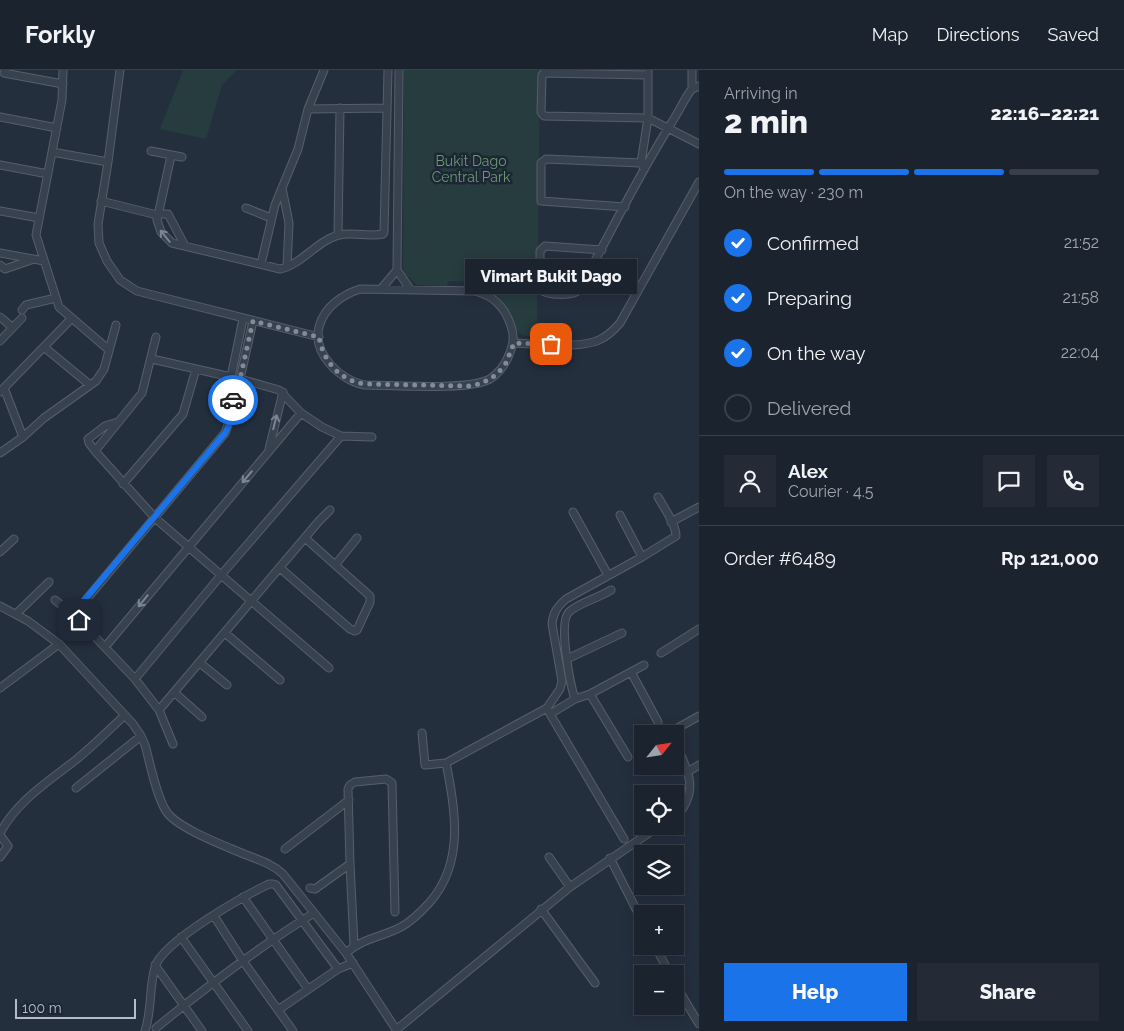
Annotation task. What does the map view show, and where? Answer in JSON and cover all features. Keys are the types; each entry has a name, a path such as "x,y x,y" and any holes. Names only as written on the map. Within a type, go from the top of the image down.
{"street":[{"path":"63,70 62,100 36,235 59,308 109,350"},
{"path":"120,70 98,224 100,243 107,262 120,280 137,291 319,337"},
{"path":"261,264 271,218 298,149 308,110 324,70"},
{"path":"171,156 158,214 161,232 172,243 280,269 287,267 338,235 380,235 384,232 388,70"},
{"path":"399,70 397,270 410,290"},
{"path":"602,250 545,246 540,251 540,289 545,293 578,292 602,250 625,207 643,166 696,88 692,70"},
{"path":"643,166 648,118 648,72 544,73 542,75 541,112 544,116 648,118 699,144"},
{"path":"3,74 63,84"},
{"path":"338,235 340,108"},
{"path":"308,110 387,108"},
{"path":"0,117 57,128"},
{"path":"151,151 182,157"},
{"path":"52,152 108,162"},
{"path":"625,207 541,201 541,163 546,159 643,166"},
{"path":"0,165 48,174"},
{"path":"514,343 584,344 597,341 609,334 620,323 699,182"},
{"path":"282,188 289,223 287,267"},
{"path":"101,202 158,214 168,214 185,246"},
{"path":"246,208 271,218"},
{"path":"0,211 39,218"},
{"path":"0,253 44,261"},
{"path":"0,265 5,269 34,259"},
{"path":"381,289 397,270"},
{"path":"360,288 410,290 475,291 486,294 496,300 508,317 514,343 506,363 498,373 490,379 470,386 365,384 356,383 337,372 324,355 320,347 319,337 319,328 331,306 339,298 360,288"},
{"path":"22,310 26,305 56,298"},
{"path":"0,317 12,328"},
{"path":"0,341 22,318"},
{"path":"23,437 2,390 72,318"},
{"path":"236,386 231,376 243,318"},
{"path":"55,600 70,612 77,609 225,433 253,321"},
{"path":"0,453 23,437 44,418 96,381 104,369 116,325"},
{"path":"95,451 142,393 156,337"},
{"path":"44,347 90,385"},
{"path":"152,358 231,376 283,392 301,413 322,427 341,436 372,437"},
{"path":"123,484 183,414 196,369"},
{"path":"268,452 283,392"},
{"path":"105,648 188,545 301,413"},
{"path":"118,422 105,426 88,439 95,451 123,484 155,518 329,668"},
{"path":"135,679 222,574 341,436"},
{"path":"548,711 560,689 562,681 552,624 553,616 558,606 566,599 676,536 677,533 658,497"},
{"path":"671,522 699,507"},
{"path":"159,710 330,510"},
{"path":"573,512 608,576"},
{"path":"620,516 642,557"},
{"path":"280,568 355,632 370,602 370,596 305,538"},
{"path":"336,564 357,538"},
{"path":"0,552 14,539"},
{"path":"16,614 48,582"},
{"path":"575,699 567,658 564,628 565,617 572,609 611,590"},
{"path":"0,606 16,614 59,644 126,715 141,736 164,809 172,818 221,844 274,866 283,874 346,953 396,1030 570,886 645,835"},
{"path":"77,609 76,616 79,620 135,679 159,710 172,744"},
{"path":"661,653 699,629"},
{"path":"225,633 280,680"},
{"path":"567,658 622,634"},
{"path":"0,688 59,644"},
{"path":"200,663 226,685"},
{"path":"422,733 425,765 446,764 548,711 590,694 644,665"},
{"path":"631,672 658,722"},
{"path":"175,693 202,717"},
{"path":"590,694 628,757"},
{"path":"548,711 624,839"},
{"path":"0,856 8,846 0,834 13,813 47,780 76,760 126,715"},
{"path":"683,725 699,716"},
{"path":"76,788 141,736"},
{"path":"684,761 694,782 696,794 684,811"},
{"path":"346,953 354,945 401,927 413,919 439,891 450,867 455,828 446,764"},
{"path":"689,771 699,765"},
{"path":"354,945 348,789 350,784 355,782 386,779 392,783 395,912"},
{"path":"285,849 349,800"},
{"path":"549,856 570,886"},
{"path":"610,858 634,905"},
{"path":"310,888 315,889 350,864"},
{"path":"145,1031 149,1020 155,965 164,952 181,937 243,897 273,884 338,969"},
{"path":"243,897 308,990"},
{"path":"541,909 595,983"},
{"path":"149,1020 157,1030 183,1006 213,983 314,913"},
{"path":"214,916 243,961 293,1031"},
{"path":"181,937 248,1031"},
{"path":"278,1010 338,969 353,963"},
{"path":"155,965 202,1031"},
{"path":"684,999 699,1024"}],"green space":[{"path":"183,70 237,70 222,85 206,139 160,129"},
{"name":"Bukit Dago Central Park","path":"404,70 540,70 537,336 526,336 519,333 499,300 493,295 476,288 476,282 448,281 447,286 417,285 405,274 403,267"}],"way so far":[{"path":"233,400 236,386 240,379 253,321 319,337 320,347 324,355 337,372 356,383 365,384 470,386 490,379 498,373 506,363 514,343 551,344"}],"place":[{"name":"Vimart Bukit Dago","path":"551,344"}],"route":[{"path":"79,620 76,616 77,609 225,433 228,427 233,400"}]}
